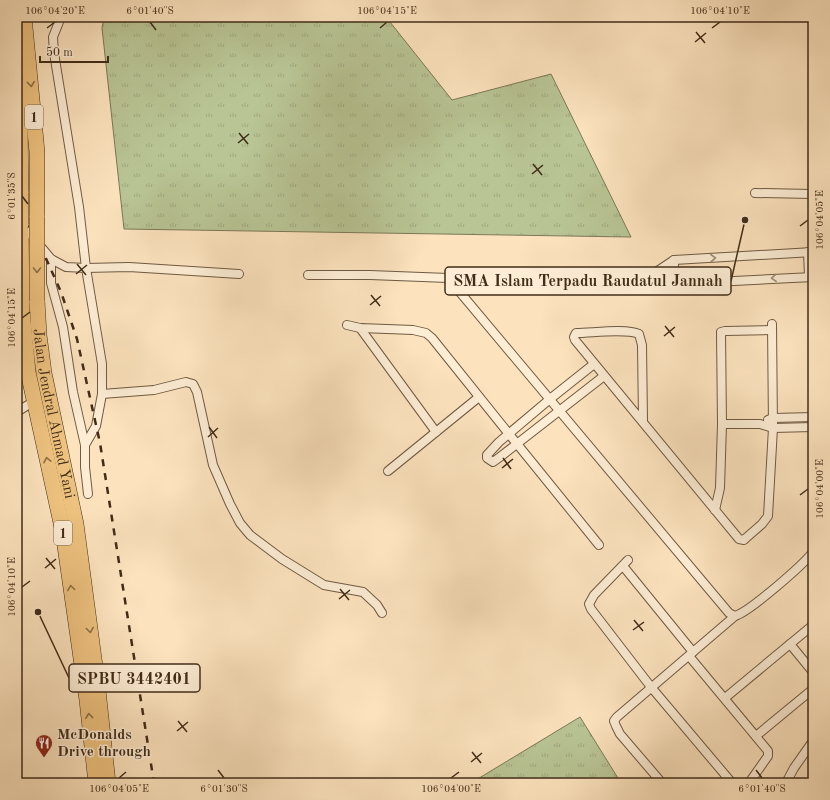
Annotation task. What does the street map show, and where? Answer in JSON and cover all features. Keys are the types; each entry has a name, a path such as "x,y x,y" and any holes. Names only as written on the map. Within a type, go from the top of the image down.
{"highway":[{"name":"Jalan Jendral Ahmad Yani","path":"24,17 37,152 37,302 39,335 44,373 76,524 97,681 108,783"},
{"name":"Jalan Jendral Ahmad Yani","path":"17,84 20,122 24,339 28,372 62,532 87,700 96,783"}],"street":[{"path":"61,17 53,37 53,48 79,207 86,268 102,364 102,394 96,426 85,445"},
{"path":"755,193 813,194"},
{"path":"17,219 51,259 66,266 86,268 129,267 238,274"},
{"path":"308,275 370,275 448,278 486,276 653,274 674,284 811,276 811,252 674,260 653,274"},
{"path":"51,259 51,283 63,327 73,392 85,445 85,467 88,494"},
{"path":"674,260 674,284"},
{"path":"448,278 729,613 734,616"},
{"path":"347,325 360,328 413,330 426,333 436,342 599,545"},
{"path":"643,421 642,345 639,334 626,331 576,333 574,337 575,340 643,421 715,510 739,539 741,540 746,538 766,520 768,516 773,428 772,327 721,331 722,424 720,488 715,510"},
{"path":"360,328 436,432"},
{"path":"594,364 509,434 487,455 487,458 493,462 604,376"},
{"path":"102,394 154,390 186,382 193,384 197,392 213,465 240,523 250,535 288,563 324,585 363,592 377,605 382,613"},
{"path":"388,471 479,397"},
{"path":"17,412 34,401"},
{"path":"760,424 773,418 813,417"},
{"path":"722,424 760,424 773,428 813,426"},
{"path":"662,783 620,734 614,721 734,616 746,611 798,568 813,552"},
{"path":"732,783 651,688 608,634 591,609 589,604 594,595 626,563 691,654 766,747 769,753 749,783"},
{"path":"725,698 813,625"},
{"path":"790,644 813,672"},
{"path":"756,736 813,690"},
{"path":"786,783 794,768 813,741"}],"green space":[{"path":"104,17 386,17 452,100 551,74 631,237 124,229 102,28"},
{"path":"580,717 621,783 471,783"}],"railway":[{"path":"17,210 40,245 61,292 77,339 100,443 154,783"}],"place":[{"name":"SMA Islam Terpadu Raudatul Jannah","path":"745,220"},
{"name":"SPBU 3442401","path":"38,612"},
{"name":"McDonalds Drive through","path":"44,758"}]}
